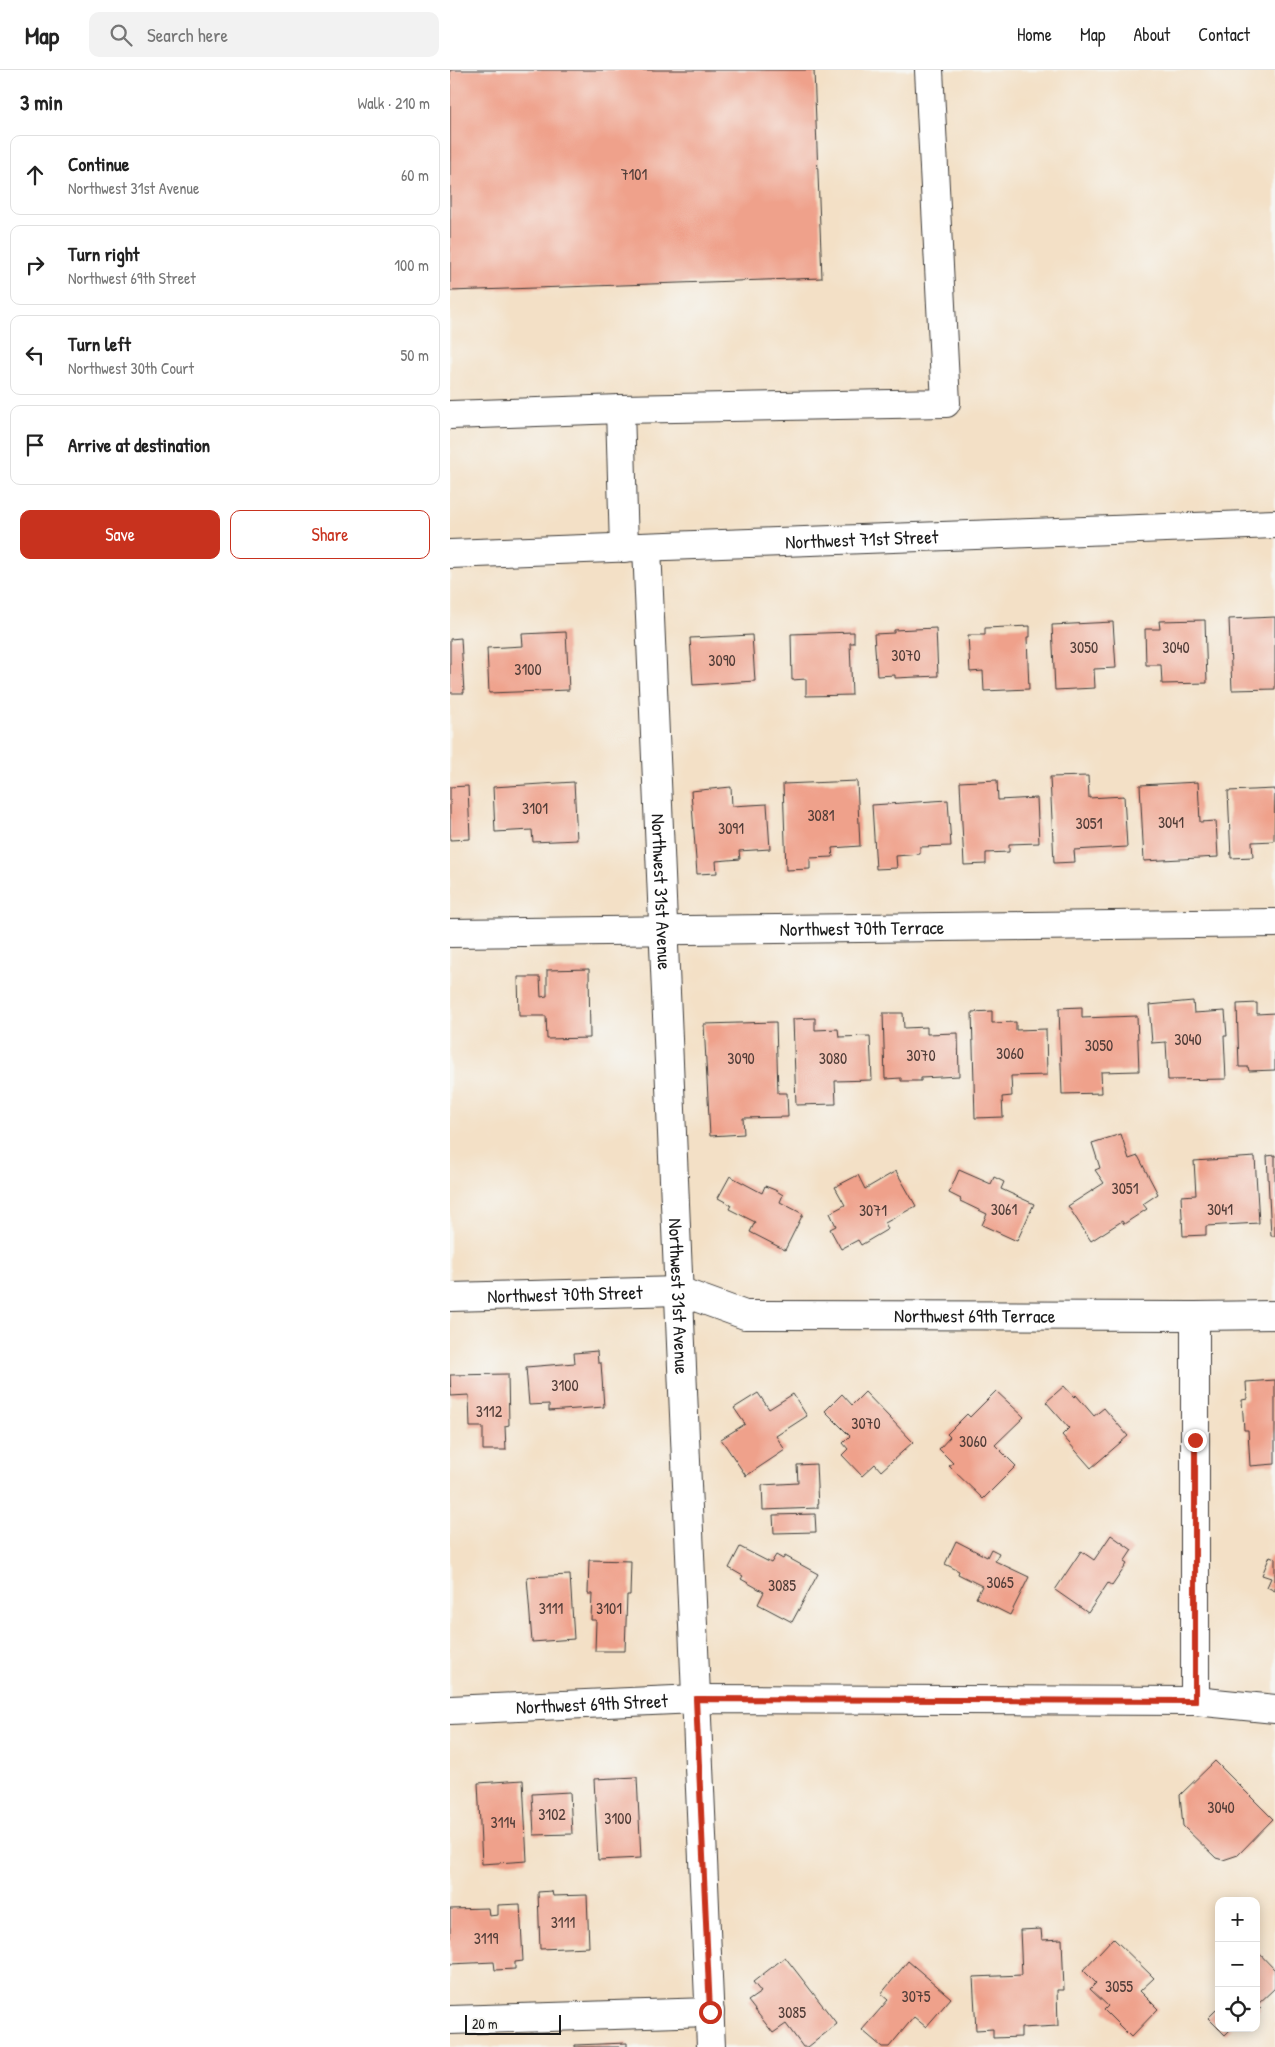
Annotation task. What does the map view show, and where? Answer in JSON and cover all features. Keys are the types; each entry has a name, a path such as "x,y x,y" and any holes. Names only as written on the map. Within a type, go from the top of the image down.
{"street":[{"path":"450,415 620,409 946,404 929,70"},
{"name":"Northwest 31st Avenue","path":"620,409 635,547 664,931 711,2047"},
{"name":"Northwest 71st Street","path":"450,554 1275,524"},
{"name":"Northwest 70th Terrace","path":"450,933 1275,922"},
{"name":"Northwest 70th Street","path":"450,1298 679,1291"},
{"name":"Northwest 69th Terrace","path":"679,1291 745,1315 1195,1316 1275,1314"},
{"path":"1195,1316 1195,1701"},
{"name":"Northwest 69th Street","path":"450,1710 696,1699 1195,1701 1275,1709"},
{"path":"450,2020 710,2012"}],"building":[{"path":"450,70 814,70 822,278 450,291"},
{"path":"1275,617 1275,689 1232,690 1229,619"},
{"path":"1205,620 1207,683 1162,684 1161,665 1146,665 1145,629 1160,629 1159,621"},
{"path":"1113,622 1116,668 1094,669 1095,688 1055,690 1052,625"},
{"path":"1030,626 1030,637 1027,637 1029,689 984,691 983,671 970,672 968,635 985,635 985,628"},
{"path":"936,628 938,676 895,678 895,675 877,676 874,634 894,633 894,630"},
{"path":"566,632 569,690 489,693 487,648 523,646 522,634"},
{"path":"854,632 854,643 850,643 852,695 806,696 806,679 792,680 791,634"},
{"path":"752,635 755,681 693,685 690,638"},
{"path":"461,638 464,693 450,693 450,639"},
{"path":"1088,776 1089,798 1124,796 1127,847 1074,850 1075,862 1054,863 1050,777"},
{"path":"997,780 998,800 1037,798 1039,843 1009,844 1009,852 986,853 986,864 964,865 960,782"},
{"path":"857,781 860,846 832,848 833,857 810,858 810,869 786,870 783,784"},
{"path":"574,782 577,840 533,842 532,830 495,832 493,787"},
{"path":"1198,782 1200,822 1216,821 1218,857 1144,861 1140,785"},
{"path":"468,786 470,839 450,840 450,787"},
{"path":"731,787 732,806 767,804 770,849 739,851 740,859 716,861 717,873 697,874 691,791"},
{"path":"1275,789 1274,841 1252,842 1253,857 1231,858 1228,791"},
{"path":"948,800 951,846 920,847 920,854 896,856 897,868 876,869 872,805"},
{"path":"589,969 590,1038 547,1039 546,1016 519,1016 518,977 540,977 541,997 547,996 547,970"},
{"path":"1193,1001 1194,1013 1225,1011 1227,1036 1224,1036 1226,1079 1168,1080 1166,1042 1152,1043 1149,1005"},
{"path":"1257,1003 1257,1014 1275,1013 1275,1070 1249,1071 1248,1067 1239,1067 1237,1004"},
{"path":"1082,1007 1082,1018 1137,1016 1139,1071 1101,1072 1102,1093 1062,1094 1059,1008"},
{"path":"992,1011 992,1023 1016,1022 1016,1030 1046,1029 1047,1075 1011,1076 1012,1096 1002,1097 1003,1117 975,1118 972,1012"},
{"path":"883,1013 903,1013 904,1028 927,1027 927,1034 958,1033 959,1076 921,1078 921,1081 901,1081 901,1078 885,1079"},
{"path":"815,1018 815,1030 838,1029 839,1037 870,1036 872,1080 835,1081 836,1104 796,1105 793,1019"},
{"path":"776,1022 778,1093 787,1093 788,1117 743,1118 744,1134 710,1136 704,1024"},
{"path":"1121,1134 1129,1159 1138,1156 1158,1194 1143,1204 1147,1209 1124,1224 1122,1221 1091,1241 1068,1206 1104,1183 1095,1170 1100,1168 1092,1143"},
{"path":"1275,1155 1275,1236 1271,1236 1267,1156"},
{"path":"1255,1157 1259,1223 1206,1226 1206,1235 1183,1236 1181,1196 1196,1195 1194,1161"},
{"path":"959,1170 991,1184 994,1177 1004,1182 1001,1189 1034,1204 1017,1241 982,1225 987,1214 960,1201 961,1199 949,1193"},
{"path":"896,1171 916,1206 885,1223 888,1229 861,1245 858,1240 841,1249 830,1229 836,1226 830,1213 845,1205 835,1187 858,1175 865,1189"},
{"path":"730,1176 762,1193 765,1186 775,1190 783,1195 780,1202 803,1214 785,1250 750,1232 755,1222 729,1209 731,1205 718,1198"},
{"path":"597,1351 598,1363 601,1363 604,1407 549,1411 549,1404 529,1405 526,1367 575,1363 574,1353"},
{"path":"508,1374 509,1425 505,1426 506,1450 483,1450 483,1427 470,1427 469,1395 451,1396 450,1375"},
{"path":"1275,1380 1275,1464 1250,1466 1248,1430 1244,1430 1242,1400 1247,1399 1246,1382"},
{"path":"1064,1386 1074,1397 1076,1395 1094,1416 1104,1408 1128,1436 1091,1468 1062,1435 1069,1428 1046,1402"},
{"path":"996,1391 1024,1417 995,1445 1016,1466 983,1499 949,1466 953,1463 939,1449 950,1437 947,1434 967,1414 970,1417"},
{"path":"865,1392 913,1442 881,1471 875,1464 862,1476 842,1455 848,1449 843,1443 850,1436 825,1411 842,1394 852,1405"},
{"path":"758,1393 769,1409 793,1394 807,1416 776,1436 785,1450 746,1476 721,1439 745,1424 734,1408"},
{"path":"816,1464 818,1508 763,1510 762,1485 798,1483 797,1465"},
{"path":"815,1514 816,1532 774,1533 773,1515"},
{"path":"1111,1535 1132,1550 1124,1562 1127,1564 1112,1586 1108,1583 1088,1613 1055,1590 1081,1551 1094,1560"},
{"path":"956,1541 987,1557 991,1549 999,1553 995,1561 1029,1577 1010,1615 976,1598 982,1586 958,1574 959,1571 945,1564"},
{"path":"740,1547 771,1563 776,1555 783,1559 785,1556 818,1574 792,1622 758,1604 764,1592 741,1579 743,1576 729,1568"},
{"path":"1270,1556 1275,1558 1275,1591 1267,1587 1271,1578 1262,1575"},
{"path":"589,1560 631,1561 630,1595 627,1595 625,1651 595,1651 596,1620 591,1620 592,1594 588,1594"},
{"path":"570,1575 574,1639 532,1642 527,1577"},
{"path":"1215,1761 1273,1819 1238,1855 1223,1860 1216,1858 1183,1826 1180,1795"},
{"path":"637,1777 641,1858 598,1860 594,1779"},
{"path":"523,1780 527,1861 482,1864 478,1783"},
{"path":"570,1792 572,1834 534,1835 532,1794"},
{"path":"552,1891 553,1896 587,1895 589,1947 540,1949 538,1892"},
{"path":"520,1904 523,1961 515,1962 515,1969 495,1970 494,1962 450,1964 450,1909 488,1908 489,1916 498,1915 498,1905"},
{"path":"1041,1929 1042,1940 1062,1939 1064,1990 1057,1990 1058,2026 1021,2028 1021,2037 993,2038 993,2029 976,2030 973,1977 1022,1975 1020,1930"},
{"path":"1113,1938 1154,1978 1140,1991 1158,2009 1131,2037 1104,2010 1108,2006 1090,1989 1096,1983 1083,1970"},
{"path":"1260,1954 1275,1970 1275,1988 1260,2002"},
{"path":"785,1957 837,2024 808,2047 803,2047 786,2024 773,2033 748,2001 761,1992 753,1982"},
{"path":"908,1961 951,1998 926,2027 914,2017 889,2047 882,2047 862,2030 888,2000 881,1994"},
{"path":"1215,2011 1215,2025 1208,2018"},
{"path":"627,2043 627,2047 575,2047 575,2045"}],"route":[{"path":"710,2012 696,1699 1195,1701 1195,1440"}]}
